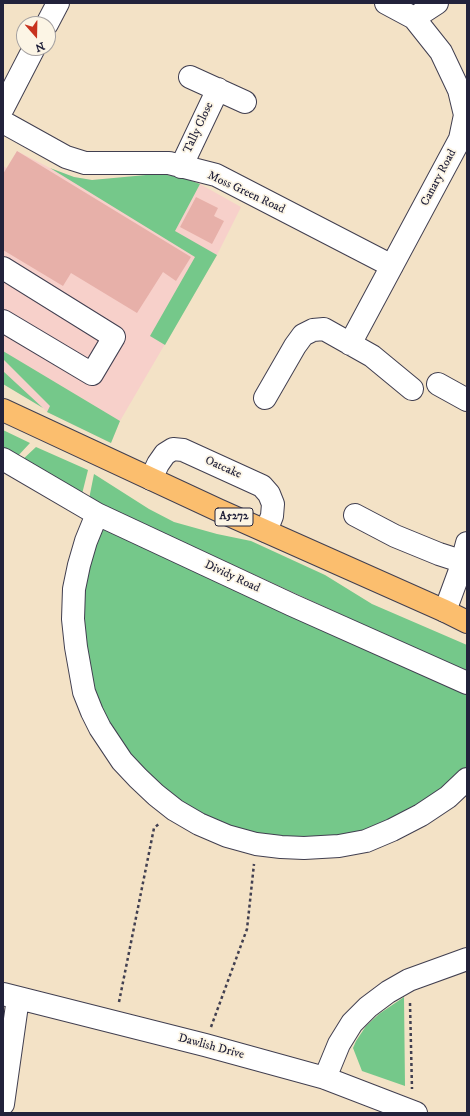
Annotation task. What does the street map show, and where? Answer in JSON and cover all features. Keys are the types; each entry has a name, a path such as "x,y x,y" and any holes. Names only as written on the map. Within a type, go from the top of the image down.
{"main road":[{"name":"A5272","path":"3,410 151,479 445,610 467,622"}],"street":[{"path":"51,16 58,3"},
{"name":"Canary Road","path":"350,344 460,139 464,115 459,90 441,52 414,18 386,3"},
{"path":"414,18 437,3"},
{"path":"3,108 30,56"},
{"name":"Tally Close","path":"190,77 245,102"},
{"name":"Tally Close","path":"181,166 218,89"},
{"name":"Moss Green Road","path":"3,122 66,157 85,163 169,164 216,175 392,266"},
{"path":"3,268 114,337 92,374 3,321"},
{"path":"265,398 294,346 303,335 313,330 324,329 372,356 412,388"},
{"path":"438,384 467,400"},
{"name":"Oatcake","path":"151,479 158,464 165,454 173,449 183,450 190,453 262,486 269,494 273,504 272,516 266,531"},
{"name":"Dividy Road","path":"3,460 97,514 292,605 467,684"},
{"path":"97,514 86,541 74,589 73,619 76,647 84,692 100,728 122,761 156,795 175,810 199,824 227,836 256,844 281,848 340,846 366,840 392,830 421,815 448,797 467,779"},
{"path":"355,515 395,536 439,554 465,556 460,573 445,610"},
{"path":"325,1078 338,1044 352,1023 368,1007 388,992 409,980 467,959"},
{"path":"3,1104 11,996"},
{"name":"Dawlish Drive","path":"11,996 205,1044 325,1078 414,1112"}],"path":[{"path":"116,1022 154,828 175,810"},
{"path":"205,1044 247,929 256,844"},
{"path":"409,980 414,1112"}],"shaded area":[{"path":"17,151 50,168 74,177 92,180 146,175 167,175 184,178 200,184 241,207 217,255 120,421 111,443 47,412 43,408 3,384 3,166 7,168"}],"green space":[{"path":"50,168 74,177 92,180 146,175 167,175 184,178 200,184 175,231 217,255 165,345 150,336 195,257"},
{"path":"3,351 120,421 111,443 47,412 50,406 3,359"},
{"path":"3,371 43,408 3,384"},
{"path":"3,430 30,443 16,458 3,450"},
{"path":"36,447 88,470 82,494 21,461"},
{"path":"94,474 149,509 174,522 217,534 251,541 325,575 372,604 467,645 467,672 89,499"},
{"path":"97,514 467,683 467,779 421,815 304,848 175,810 92,712 73,619"},
{"path":"404,997 405,1086 362,1071 353,1048 366,1026 379,1014"}],"building":[{"path":"17,151 191,257 176,281 163,272 137,313 71,273 63,286 3,250 3,174"},
{"path":"196,197 218,208 214,216 224,221 212,244 180,227"}]}
